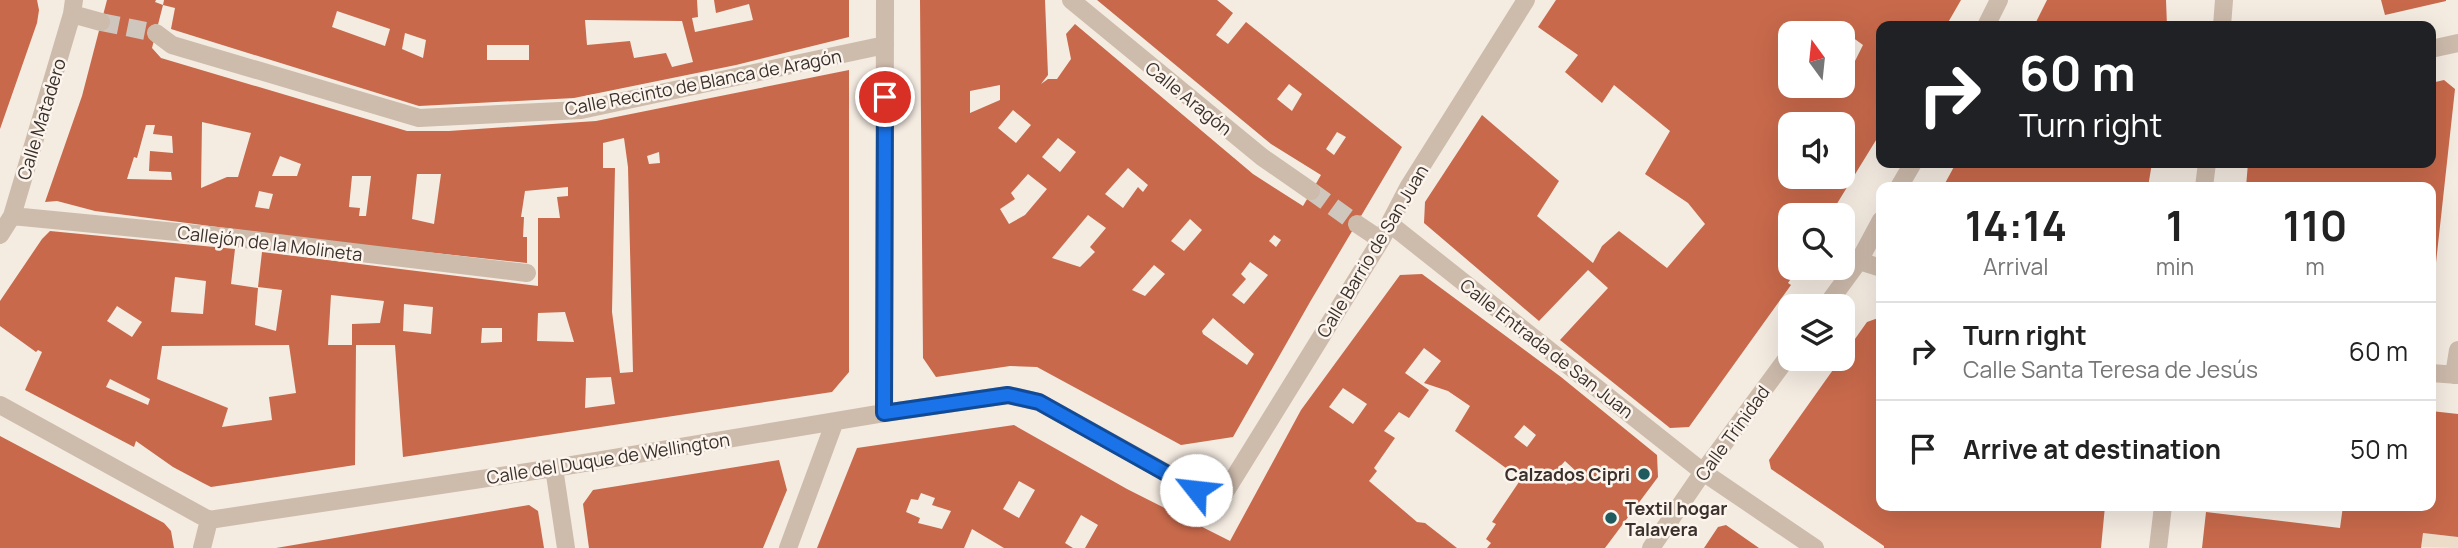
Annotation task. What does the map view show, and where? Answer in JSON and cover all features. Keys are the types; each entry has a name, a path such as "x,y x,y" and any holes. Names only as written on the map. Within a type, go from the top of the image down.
{"street":[{"path":"884,413 885,0"},
{"name":"Calle Aragón","path":"1071,0 1262,157 1311,191"},
{"name":"Calle Barrio de San Juan","path":"1219,502 1381,240 1409,186 1526,0"},
{"path":"1988,21 1999,0"},
{"path":"2222,21 2224,0"},
{"path":"73,7 101,22"},
{"name":"Calle Matadero","path":"0,235 12,216 73,7"},
{"name":"Calle Recinto de Blanca de Aragón","path":"156,33 172,45 419,118 581,110 885,45"},
{"path":"2436,48 2458,43"},
{"name":"Callejón de la Molineta","path":"12,216 228,237 527,273"},
{"path":"1357,224 1381,240"},
{"name":"Calle Entrada de San Juan","path":"1390,224 1703,472 1815,548"},
{"path":"1835,294 1859,261 1876,229"},
{"path":"1859,261 1876,266"},
{"path":"2436,373 2456,375 2458,350"},
{"name":"Calle Trinidad","path":"1651,548 1778,370"},
{"name":"Calle del Duque de Wellington","path":"209,520 1008,395 1039,402 1219,502"},
{"path":"0,405 209,520 202,548"},
{"path":"788,548 835,421"},
{"path":"554,468 566,548"},
{"path":"2158,548 2162,511"}],"shaded area":[{"path":"2423,533 2458,537 2458,548 2421,547"}],"building":[{"path":"0,0 37,0 39,10 37,23 0,129"},
{"path":"107,0 156,0 155,2 163,5 152,48 161,58 407,131 449,131 596,121 849,70 849,372 832,392 403,457 395,345 356,345 355,465 211,487 173,467 136,441 134,447 25,390 42,352 36,352 0,326 0,301 50,231 235,249 231,284 258,288 255,325 276,331 282,290 258,287 262,252 538,286 538,218 560,218 557,197 568,196 568,187 525,191 521,217 524,217 523,237 527,237 527,263 334,242 95,211 57,201 45,202 82,96","holes":["202,122 251,133 238,177 227,177 201,188","146,125 155,125 153,134 172,136 173,153 150,151 149,171 171,172 172,180 127,179 134,157 137,158","624,138 628,167 633,372 620,373 612,312 615,168 603,168 603,143","659,152 660,163 649,164 647,156","280,156 301,164 297,176 272,176","417,174 441,174 434,224 412,219","352,176 371,176 366,216 359,216 360,208 349,207","259,191 273,194 269,209 255,207","175,277 206,281 203,314 171,312","331,295 384,301 380,323 352,324 352,345 328,345","404,304 433,307 431,334 403,331","117,306 142,322 132,337 107,321","565,312 574,342 537,341 538,313","482,328 502,328 502,342 481,343","289,345 296,393 269,397 272,420 222,427 228,408 157,379 162,346","611,377 615,404 585,408 586,378","110,379 150,399 148,405 106,387"]},
{"path":"164,0 697,0 698,17 692,18 695,32 753,20 749,4 716,13 714,0 849,0 849,37 736,65 574,98 419,106 171,29 175,8 163,5","holes":["337,11 390,29 385,46 332,27","585,20 682,21 693,62 672,67 666,53 634,58 630,41 587,45","405,33 426,40 423,58 402,49","487,45 529,45 529,60 487,60"]},
{"path":"920,0 1045,0 1048,75 1041,84 1048,79 1057,79 1071,59 1066,34 1075,24 1253,174 1303,206 1321,175 1271,144 1097,0 1217,0 1233,13 1216,35 1228,44 1246,22 1402,147 1233,437 1181,445 1037,367 1010,366 936,377 923,358","holes":["1289,84 1302,94 1292,111 1277,99","1000,85 1000,100 970,113 970,91","1013,110 1031,125 1016,143 998,128","1337,132 1346,137 1334,155 1326,149","1058,138 1076,152 1060,172 1042,157","1128,168 1148,185 1143,192 1138,187 1123,208 1105,194","1028,174 1047,189 1025,215 1009,224 1000,209 1015,199 1011,193","1088,215 1106,228 1090,247 1095,252 1080,267 1052,258","1190,219 1202,230 1184,251 1171,241","1274,235 1281,240 1276,247 1269,241","1250,262 1268,275 1244,304 1232,295 1246,279 1241,274","1154,265 1165,274 1145,296 1132,290","1213,318 1254,354 1247,365 1203,334 1202,331"]},
{"path":"1556,0 1961,0 1949,21 1876,21 1876,140 1855,174 1855,112 1778,112 1778,189 1846,189 1837,203 1778,203 1778,280 1790,280 1788,283 1791,285 1785,294 1778,294 1778,303 1689,427 1670,428 1560,340 1608,288 1588,270 1539,321 1424,223 1425,202 1482,115 1559,181 1537,216 1593,263 1602,246 1619,231 1667,268 1705,224 1688,203 1645,174 1670,131 1614,85 1602,103 1565,72 1578,55 1538,27"},
{"path":"2047,0 2166,0 2167,21 2036,21"},
{"path":"2381,0 2446,0 2446,1 2385,15"},
{"path":"2444,80 2455,89 2436,263 2436,182 2246,182 2248,168 2436,168 2436,82"},
{"path":"1953,168 2151,168 2149,182 1946,182"},
{"path":"1422,274 1561,377 1657,455 1658,477 1605,548 1487,548 1491,543 1486,539 1496,524 1492,522 1521,479 1455,431 1470,406 1448,391 1424,383 1441,361 1424,348 1405,373 1429,390 1409,418 1399,412 1384,431 1395,438 1374,468 1377,471 1369,481 1417,522 1425,523 1457,548 1085,548 1098,525 1081,515 1065,543 1073,548 1004,548 972,529 964,548 817,548 857,448 1014,425 1127,489 1230,541 1301,410 1400,275","holes":["1343,388 1367,404 1353,424 1329,407","1524,425 1536,435 1527,447 1514,437","1565,461 1578,473 1566,485 1554,473","1019,481 1035,490 1019,518 1003,509","921,493 935,498 932,505 951,511 942,529 918,523 920,518 906,512 911,499 918,500"]},
{"path":"1876,319 1876,511 2105,511 2101,548 1884,548 1771,469 1769,460 1832,371 1855,371 1855,339 1867,322"},
{"path":"2436,412 2458,414 2458,537 2423,533 2421,548 2202,548 2206,512 2340,528 2342,511 2436,511"},
{"path":"0,436 164,523 171,531 174,548 0,548"},
{"path":"779,460 787,490 763,548 589,548 583,504 593,490"},
{"path":"529,505 538,511 544,548 276,548"},
{"path":"1726,525 1759,548 1704,548 1718,527"}],"tunnel":[{"path":"101,22 156,33"},
{"path":"1311,191 1357,224"}],"place":[{"name":"Calzados Cipri","path":"1644,474"},
{"name":"Textil hogar Talavera","path":"1611,518"}],"route":[{"path":"885,97 884,413 1008,395 1039,402 1196,490"}]}
